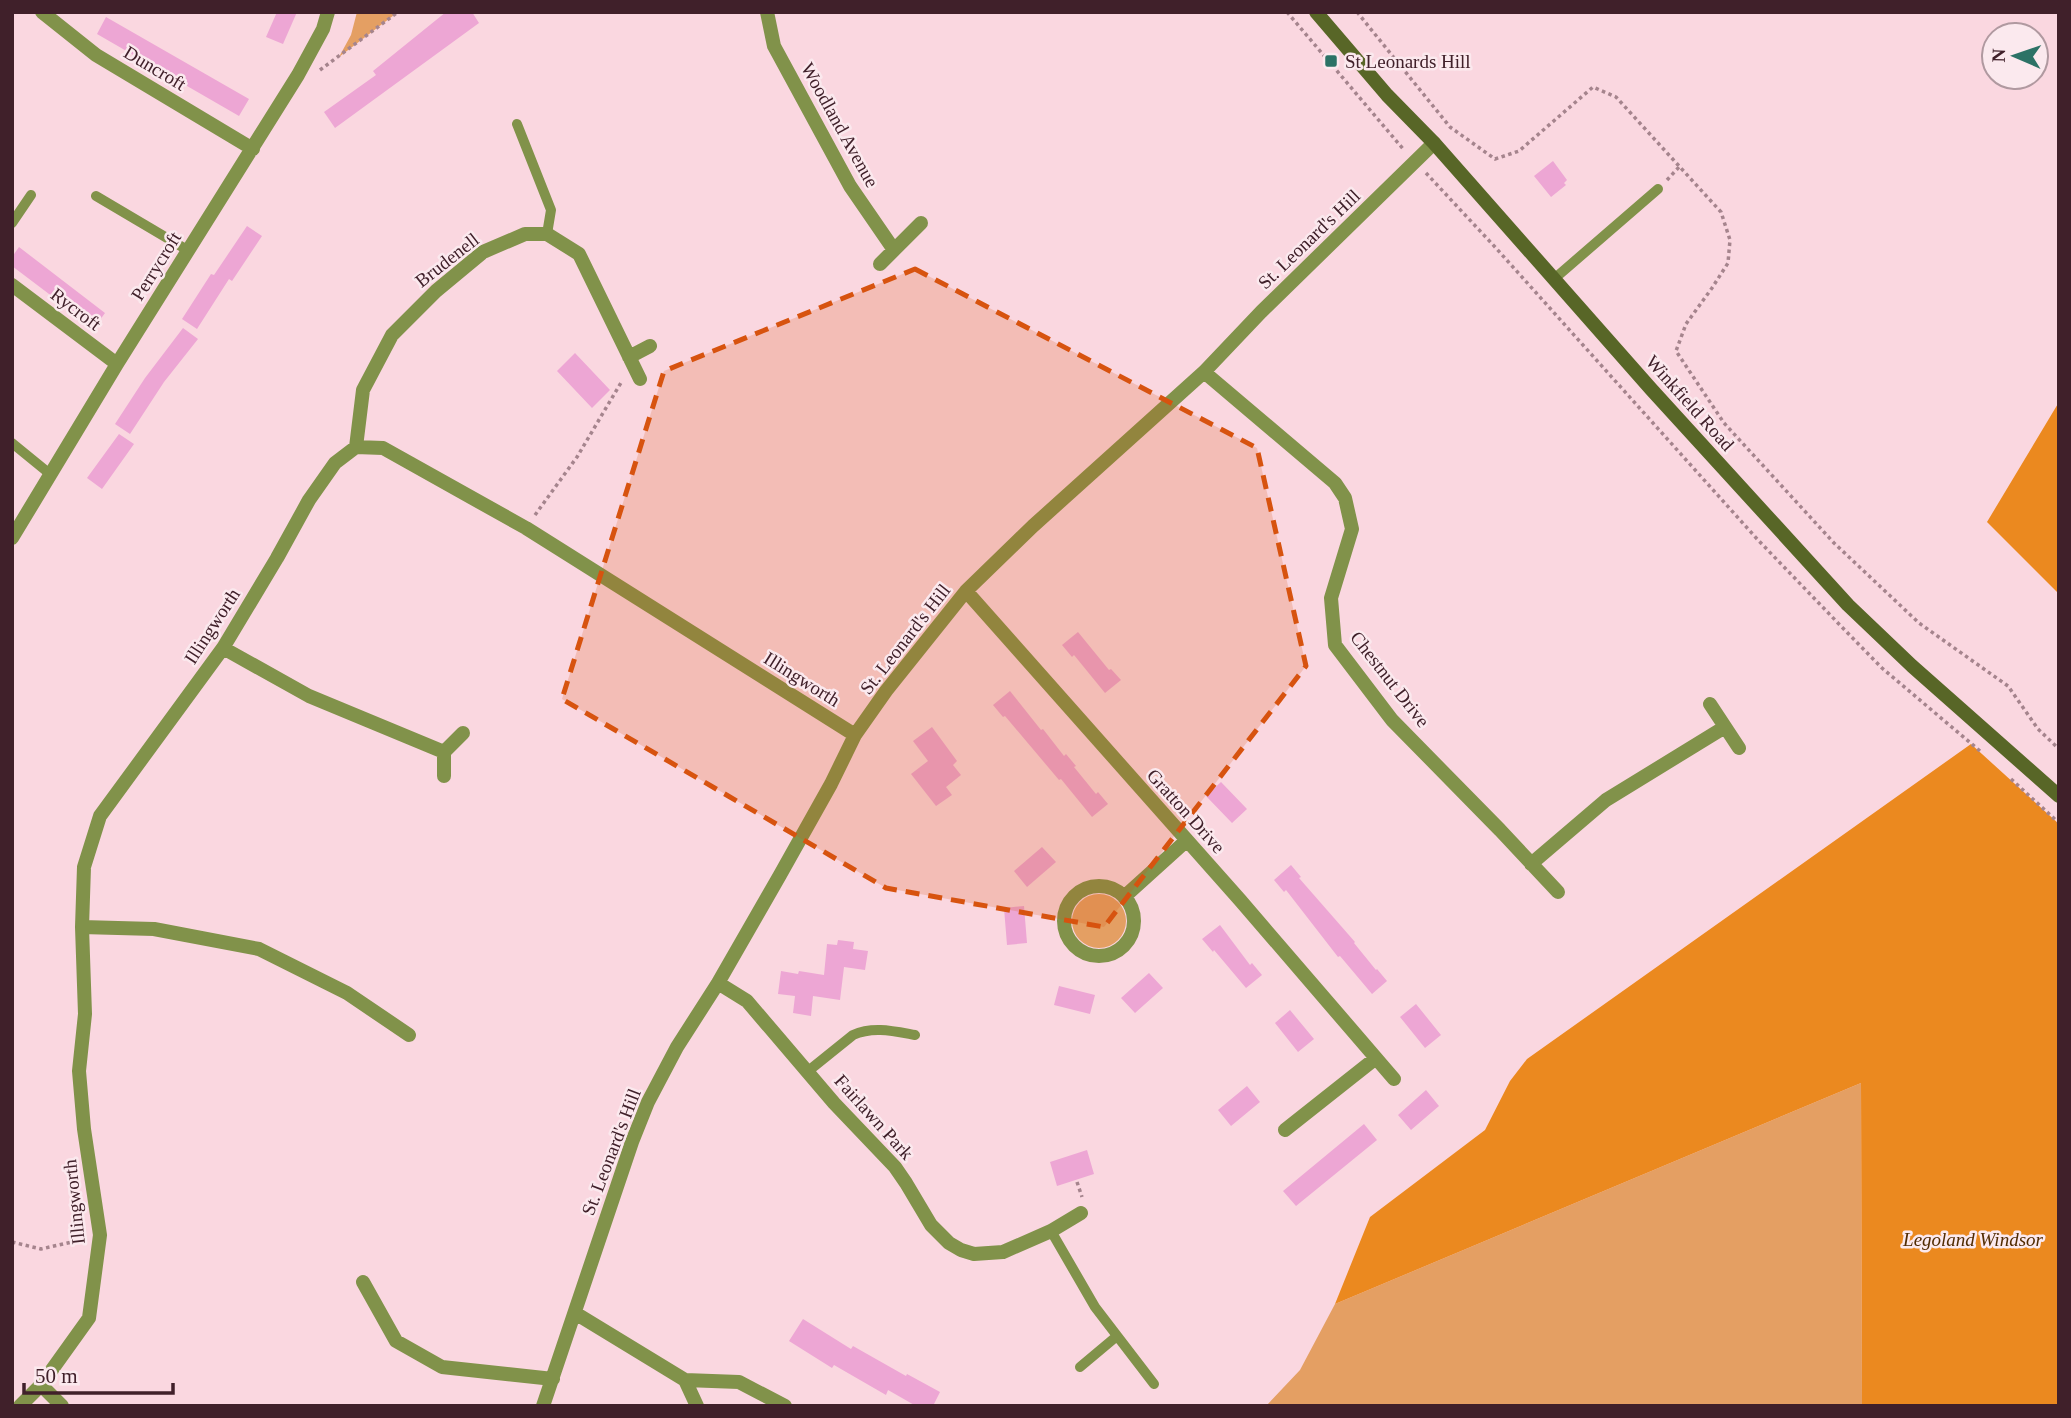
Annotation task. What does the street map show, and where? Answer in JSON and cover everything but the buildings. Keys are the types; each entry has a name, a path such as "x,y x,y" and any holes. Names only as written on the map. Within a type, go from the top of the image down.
{"main road":[{"name":"Winkfield Road","path":"1317,12 1387,95 1434,143 1651,389 1849,605 1903,658 2059,796"}],"street":[{"name":"Duncroft","path":"42,12 96,55 253,149"},
{"name":"Perrycroft","path":"12,538 117,364 298,75 323,29 328,12"},
{"name":"Woodland Avenue","path":"767,12 774,46 850,186 894,250"},
{"name":"St. Leonard's Hill","path":"543,1406 648,1102 677,1047 718,982 818,807 855,735 886,691 966,591 1033,526 1204,372 1261,312 1434,143"},
{"path":"880,264 921,223"},
{"name":"Brudenell","path":"356,447 363,390 392,335 436,291 483,252 525,234 547,234"},
{"path":"547,234 579,254 640,379"},
{"name":"Rycroft","path":"12,285 117,364"},
{"path":"631,360 650,346"},
{"name":"Chestnut Drive","path":"1204,372 1335,483 1345,498 1352,529 1331,598 1335,645 1392,720 1558,892"},
{"name":"Illingworth","path":"20,1406 41,1385 89,1318 100,1235 84,1129 79,1071 85,1013 82,927 84,867 100,816 223,648 309,500 335,463 356,447 383,448 526,528 855,735"},
{"name":"Gratton Drive","path":"966,591 1240,900 1394,1079"},
{"path":"223,648 309,696 444,752"},
{"path":"1710,704 1739,748"},
{"path":"1531,864 1606,800 1725,727"},
{"path":"444,776 444,752 463,733"},
{"path":"1124,897 1186,841"},
{"path":"1093,886 1105,886 1124,897 1131,907 1132,930 1119,949 1097,956 1086,953 1069,942 1064,917 1067,906 1074,897 1093,886"},
{"path":"82,927 154,929 259,949 347,993 409,1035"},
{"name":"Fairlawn Park","path":"718,982 747,1001 807,1072 895,1167 931,1225 948,1243 974,1254 990,1254 1014,1248 1051,1231 1082,1208"},
{"path":"1285,1130 1376,1058"},
{"path":"363,1282 396,1341 442,1367 552,1379"},
{"path":"575,1313 685,1380 739,1382 785,1406"},
{"path":"685,1380 698,1406"},
{"path":"41,1385 62,1406"}],"lane":[{"path":"517,124 551,210 547,234"},
{"path":"1554,279 1658,189"},
{"path":"12,223 32,195"},
{"path":"96,196 189,251"},
{"path":"12,443 50,474"},
{"path":"807,1072 860,1032 872,1029 915,1035"},
{"path":"1051,1231 1095,1307 1154,1384"},
{"path":"1080,1367 1117,1336"}],"path":[{"path":"316,74 398,12"},
{"path":"1357,12 1450,127 1495,159 1519,151 1592,87 1616,97 1721,212 1730,240 1728,262 1686,324 1676,351 1724,423 1834,543 1919,623 2008,686 2038,729 2059,749"},
{"path":"526,528 577,457 631,360"},
{"path":"1077,1182 1082,1208"},
{"path":"12,1242 41,1249 100,1235"}],"highlighted area":[{"path":"915,269 1257,448 1306,666 1104,927 886,888 562,699 664,371"}],"shaded area":[{"path":"357,12 398,12 339,57 351,35"},
{"path":"1099,894 1118,902 1126,921 1118,940 1099,948 1080,940 1072,921 1080,902"},
{"path":"1861,1083 1862,1406 1266,1406 1300,1370 1335,1304"}],"green space":[{"path":"2059,402 2059,594 1987,522"},
{"name":"Legoland Windsor","path":"1971,744 2059,824 2059,1406 1862,1406 1861,1083 1335,1304 1370,1217 1485,1130 1510,1081 1527,1059"}],"place":[{"name":"St Leonards Hill","path":"1331,61"}]}
